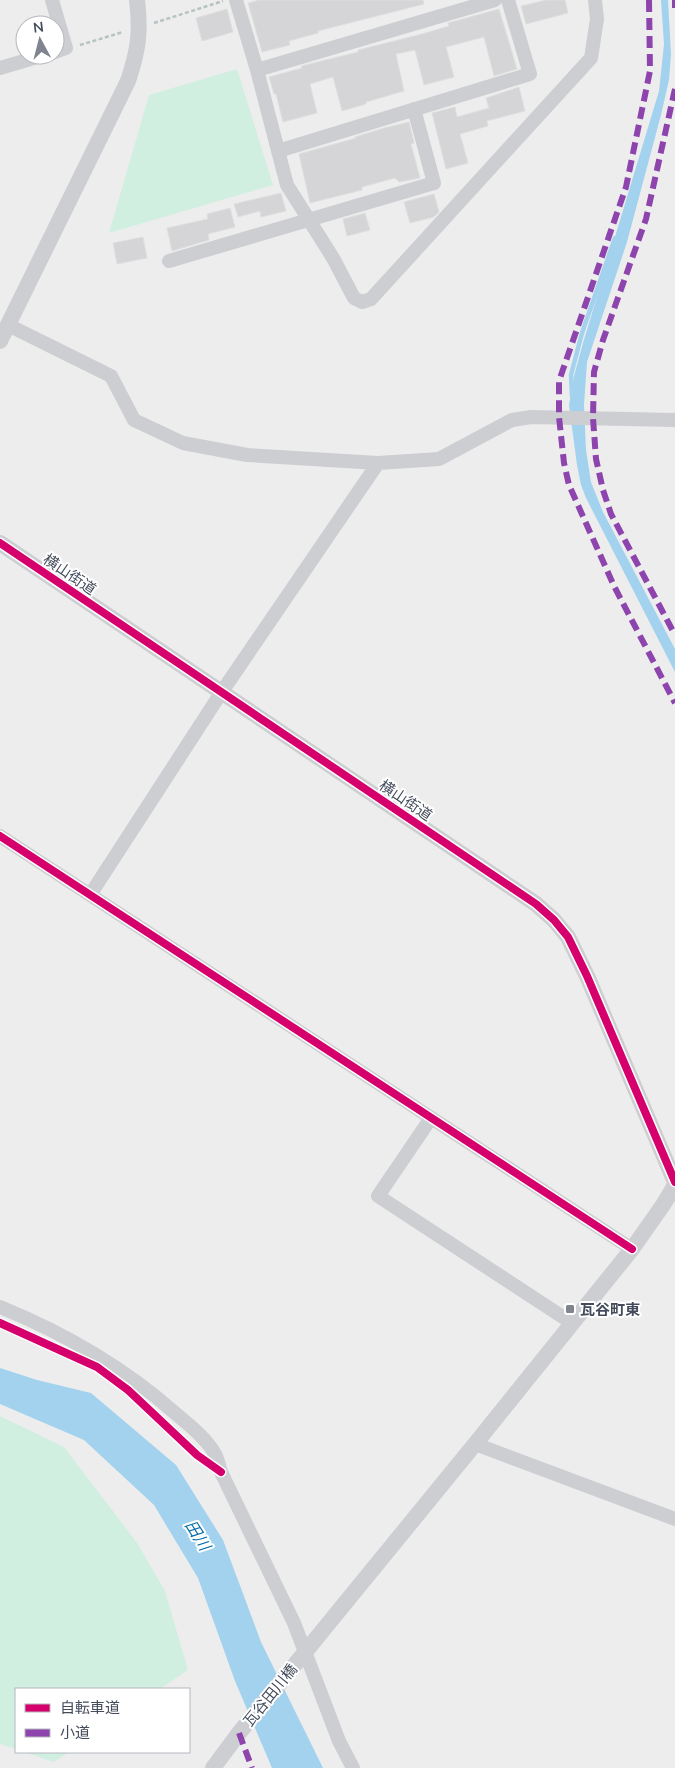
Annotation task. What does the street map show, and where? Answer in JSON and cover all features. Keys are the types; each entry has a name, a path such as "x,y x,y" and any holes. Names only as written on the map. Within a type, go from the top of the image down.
{"street":[{"path":"52,0 56,15"},
{"path":"137,0 140,27 138,47 128,82 3,333 111,376 134,420 183,443 247,455 378,464 440,459 512,420 522,418 675,420"},
{"path":"236,0 257,70 287,185 333,258 354,298 362,302 371,299 591,58 597,19 596,0"},
{"path":"257,70 495,0"},
{"path":"278,151 530,74 508,0"},
{"path":"0,68 15,64"},
{"path":"169,261 434,183 414,109"},
{"path":"90,895 221,693 378,464"},
{"name":"横山街道","path":"0,544 536,904 554,920 568,937 587,976 675,1183"},
{"path":"0,836 632,1248"},
{"path":"431,1118 378,1196 572,1322"},
{"name":"瓦谷田川橋","path":"213,1768 239,1733 632,1248 659,1212 675,1183"},
{"path":"0,1307 76,1342 124,1372 197,1431 216,1454 221,1472 294,1623 303,1655 339,1741 353,1768"},
{"path":"475,1444 675,1519"}],"green space":[{"path":"237,69 273,185 109,233 149,95"},
{"path":"0,1416 64,1447 138,1544 165,1591 188,1670 161,1688 15,1688 15,1749 0,1744"},
{"path":"27,1753 68,1753 54,1762"}],"water":[{"path":"661,0 668,0 671,54 669,80 627,242 587,362 584,405 586,450 591,482 603,512 675,649 675,672 586,498 577,465 569,405 574,376 583,343 659,91 664,44"},
{"name":"田川","path":"0,1368 37,1380 91,1393 176,1465 223,1540 261,1642 323,1768 272,1768 235,1681 198,1578 154,1505 84,1440 0,1404"}],"building":[{"path":"259,0 423,0 424,4 318,31 318,33 289,41 290,45 262,52 248,3"},
{"path":"546,0 565,0 568,13 526,24 521,6"},
{"path":"227,9 233,32 202,41 196,18"},
{"path":"499,9 517,69 494,76 484,37 446,47 454,77 424,85 415,50 396,54 404,91 342,111 333,77 310,84 317,113 283,122 276,94 274,94 269,77 302,68 301,66 422,34 449,26 448,23"},
{"path":"519,87 525,111 487,121 488,126 460,134 468,163 446,169 432,113 455,107 457,117 489,108 486,98"},
{"path":"409,122 414,143 411,144 420,178 399,182 395,178 362,187 362,190 310,203 299,154"},
{"path":"281,193 286,211 261,217 260,211 238,217 234,204"},
{"path":"434,194 439,212 434,217 410,223 404,202"},
{"path":"230,208 235,227 208,234 209,240 172,251 167,228 208,219 207,214"},
{"path":"365,213 370,230 347,236 343,219"},
{"path":"143,237 147,258 117,264 113,243"}],"waterway":[{"path":"572,396 571,375 582,333 615,238"}],"marked path":[{"path":"649,0 650,71 626,187 559,381 559,417 564,463 569,485 614,586 675,703"},
{"path":"675,0 675,8"},
{"path":"675,89 646,219 603,340 594,372 593,418 596,459 611,514 675,635"},
{"path":"239,1733 252,1768"}],"cycle path":[{"path":"0,543 536,904 554,920 568,937 587,976 675,1182"},
{"path":"0,836 632,1249"},
{"path":"0,1323 97,1367 128,1390 197,1455 221,1472"}],"place":[{"name":"瓦谷町東","path":"570,1309"}]}
